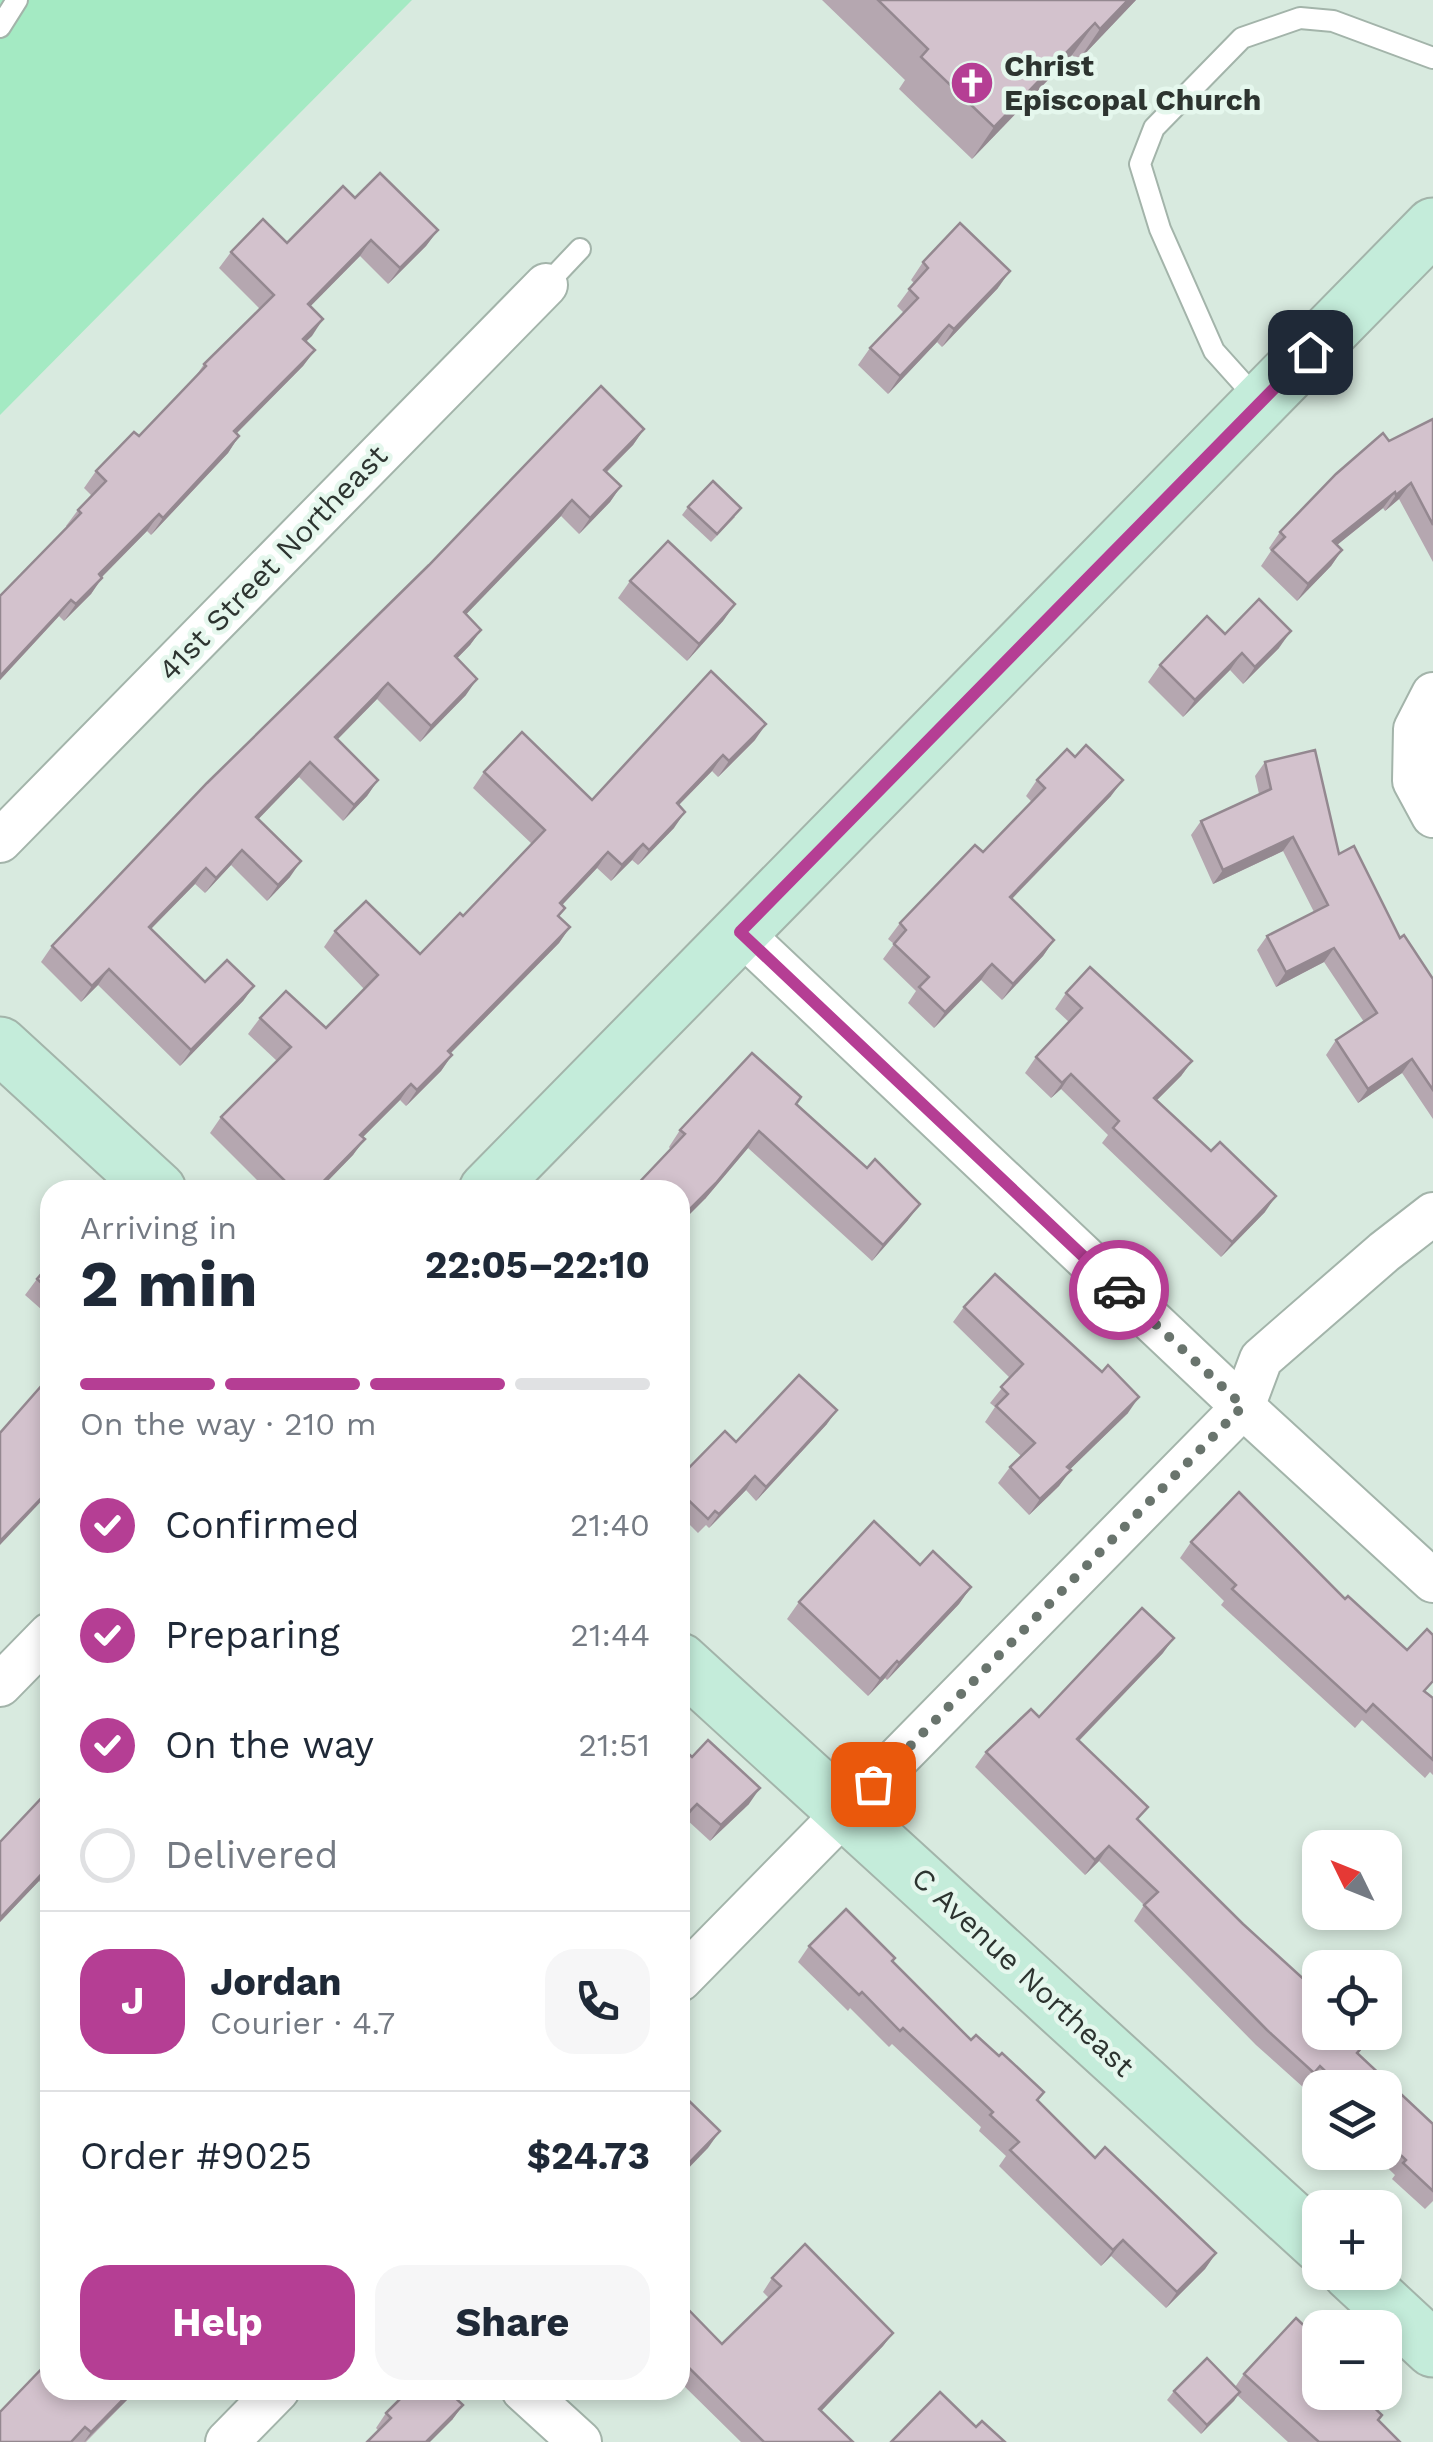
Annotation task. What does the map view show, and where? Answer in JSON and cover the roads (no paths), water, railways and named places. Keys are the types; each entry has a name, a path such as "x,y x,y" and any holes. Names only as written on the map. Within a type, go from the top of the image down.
{"street":[{"path":"497,1180 1433,226"},
{"name":"41st Street Northeast","path":"0,841 546,285"},
{"path":"1433,694 1415,728 1414,781 1433,816"},
{"path":"740,932 1433,1581"},
{"path":"0,1045 147,1180"},
{"path":"690,1970 1243,1406 1261,1360 1433,1214"},
{"path":"0,1685 40,1644"},
{"name":"C Avenue Northeast","path":"690,1670 1302,2228"},
{"path":"1370,2290 1433,2348"},
{"path":"227,2442 268,2400"},
{"path":"534,2400 580,2442"}],"lane":[{"path":"0,27 17,0"},
{"path":"1325,0 1333,21"},
{"path":"1260,402 1214,351 1160,228 1140,164 1154,128 1242,38 1300,18 1333,21 1433,58"},
{"path":"546,285 580,249"}],"place":[{"name":"Christ Episcopal Church","path":"972,83"}]}
